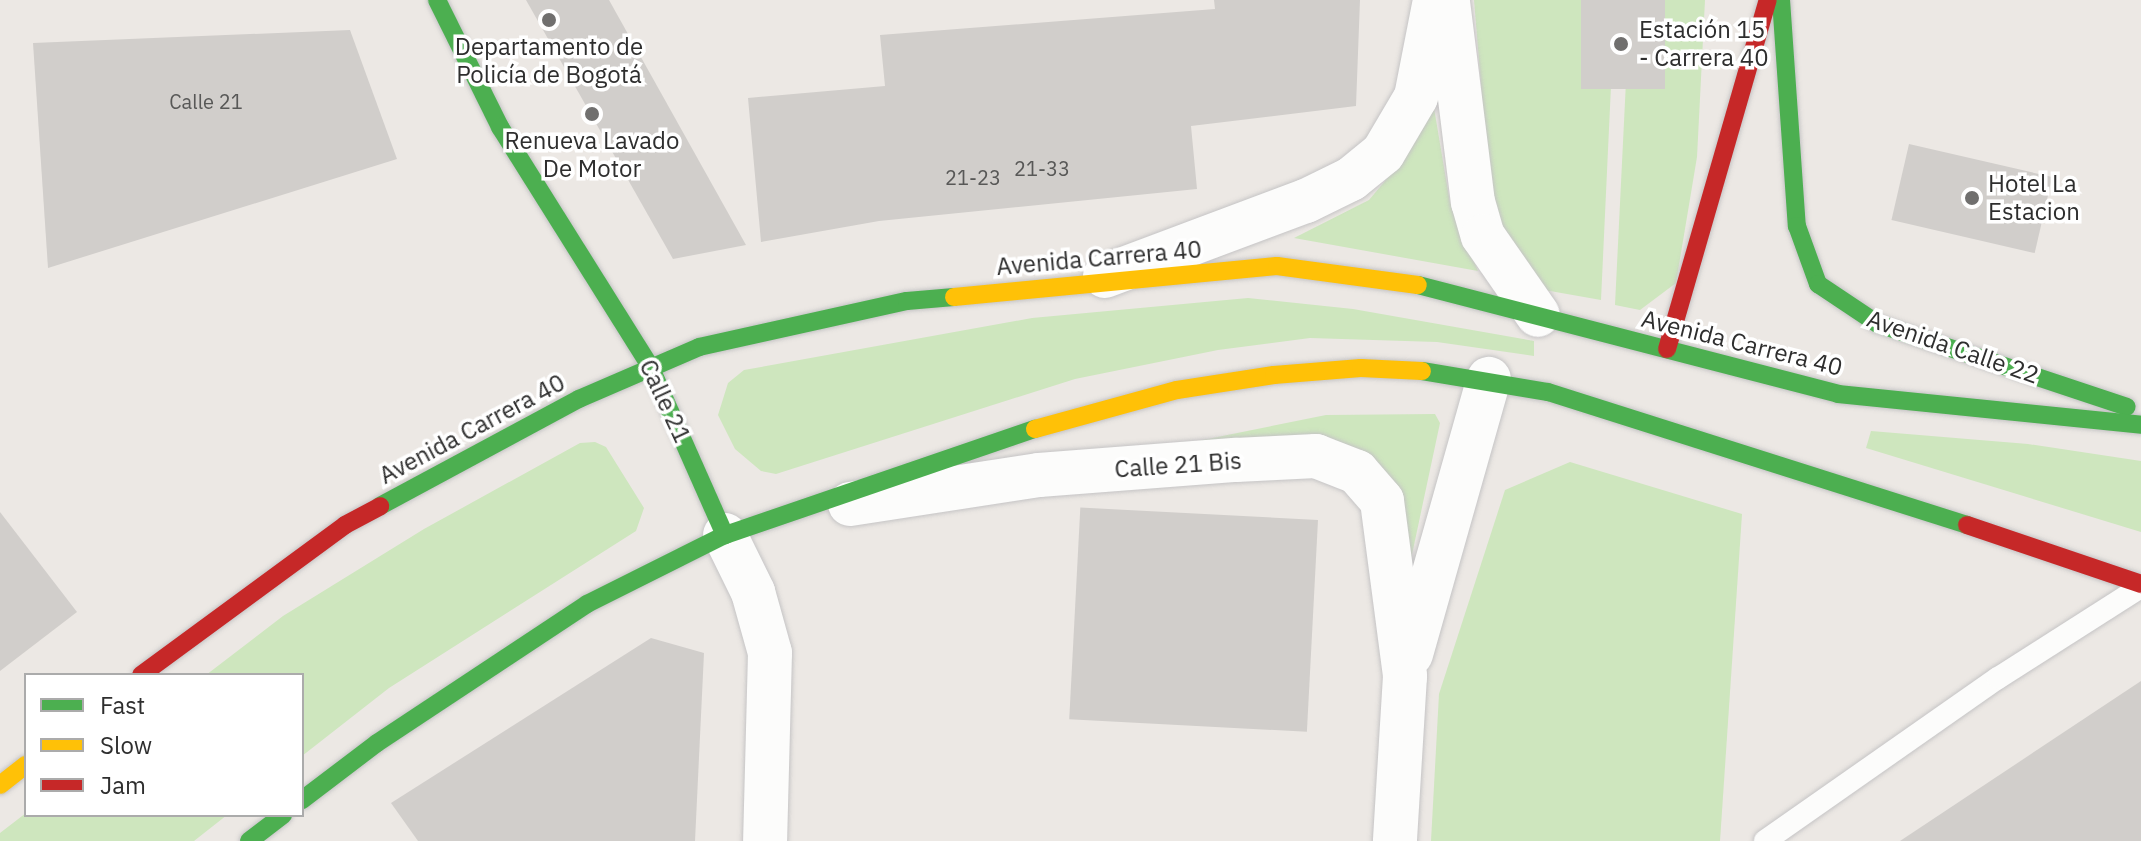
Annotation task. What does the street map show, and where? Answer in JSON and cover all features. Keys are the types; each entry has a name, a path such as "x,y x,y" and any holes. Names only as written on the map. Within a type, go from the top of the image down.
{"main road":[{"name":"Calle 21","path":"437,0 500,127 650,366 725,535"},
{"path":"1667,349 1768,0"},
{"name":"Avenida Calle 22","path":"1781,0 1797,226 1818,284 1878,324 2141,411"},
{"name":"Avenida Carrera 40","path":"144,673 345,525 579,399 699,347 846,311 1089,282 1277,266 1422,286 1838,394 1966,411 2141,425"},
{"path":"304,798 377,743 587,604 725,535 1017,434 1177,390 1361,368 1489,379 1800,468 2141,585"},
{"path":"0,785 24,767"},
{"path":"249,841 280,817"}],"street":[{"path":"1089,282 1306,201 1351,179 1383,153 1416,97 1435,0"},
{"path":"1448,0 1461,132 1476,213 1496,257 1538,315"},
{"name":"Calle 21 Bis","path":"1405,676 1489,379"},
{"name":"Calle 21 Bis","path":"784,514 1039,475 1316,456 1357,472 1382,501 1405,676 1395,841"},
{"name":"Calle 21","path":"725,535 753,592 770,653 765,841"}],"lane":[{"path":"1765,841 1998,678 2141,585"}],"green space":[{"path":"1474,0 1615,0 1601,300 1533,288 1504,254 1489,182"},
{"path":"1630,0 1705,0 1697,157 1676,283 1640,310 1615,305"},
{"path":"1433,102 1450,203 1478,271 1294,238 1369,200 1406,156"},
{"path":"1248,298 1353,309 1534,341 1534,356 1437,342 1310,338 1218,350 1075,379 776,474 761,471 735,449 718,415 728,383 744,370 1032,318"},
{"path":"1435,414 1440,423 1404,592 1381,480 1158,449 1326,415"},
{"path":"1871,431 2028,444 2141,461 2141,532 1866,448"},
{"path":"595,442 606,447 644,508 636,531 389,688 304,754 304,673 209,673 283,616 424,529 580,443"},
{"path":"1570,462 1742,514 1720,841 1431,841 1439,694 1505,490"},
{"path":"24,815 24,817 224,817 194,841 0,841 0,833"}],"building":[{"path":"526,0 609,0 746,245 673,259"},
{"path":"1214,0 1360,0 1356,106 1191,126 1197,189 879,221 761,242 748,98 885,86 880,35 1215,9"},
{"name":"Estación 15 - Carrera 40","path":"1581,0 1665,0 1665,89 1581,89"},
{"path":"350,30 397,159 48,268 33,43"},
{"name":"Hotel La Estacion","path":"1909,144 2052,177 2035,253 1891,220"},
{"path":"1080,508 1318,520 1307,732 1069,719"},
{"path":"0,512 77,612 0,671"},
{"path":"651,638 704,653 695,841 418,841 391,803"},
{"path":"2141,681 2141,841 1900,841"}],"traffic: fast":[{"path":"437,0 500,127 650,366 725,535"},
{"path":"1781,0 1797,226 1818,284 1878,324 2127,407"},
{"path":"1418,285 1838,394 2141,425"},
{"path":"380,506 579,399 699,347 907,301 954,297"},
{"path":"1422,371 1548,392 1967,525"},
{"path":"304,798 377,743 587,604 725,535 1035,429"},
{"path":"249,841 280,817"}],"traffic: slow":[{"path":"954,297 1277,266 1418,285"},
{"path":"1035,429 1177,390 1274,375 1361,368 1422,371"},
{"path":"0,785 24,767"}],"traffic: jam":[{"path":"1667,349 1768,0"},
{"path":"144,673 345,525 380,506"},
{"path":"1967,525 2141,584"}],"place":[{"name":"Departamento de Policía de Bogotá","path":"549,20"},
{"name":"Estación 15 - Carrera 40","path":"1621,44"},
{"name":"Renueva Lavado De Motor","path":"592,114"},
{"name":"Hotel La Estacion","path":"1972,198"}]}
